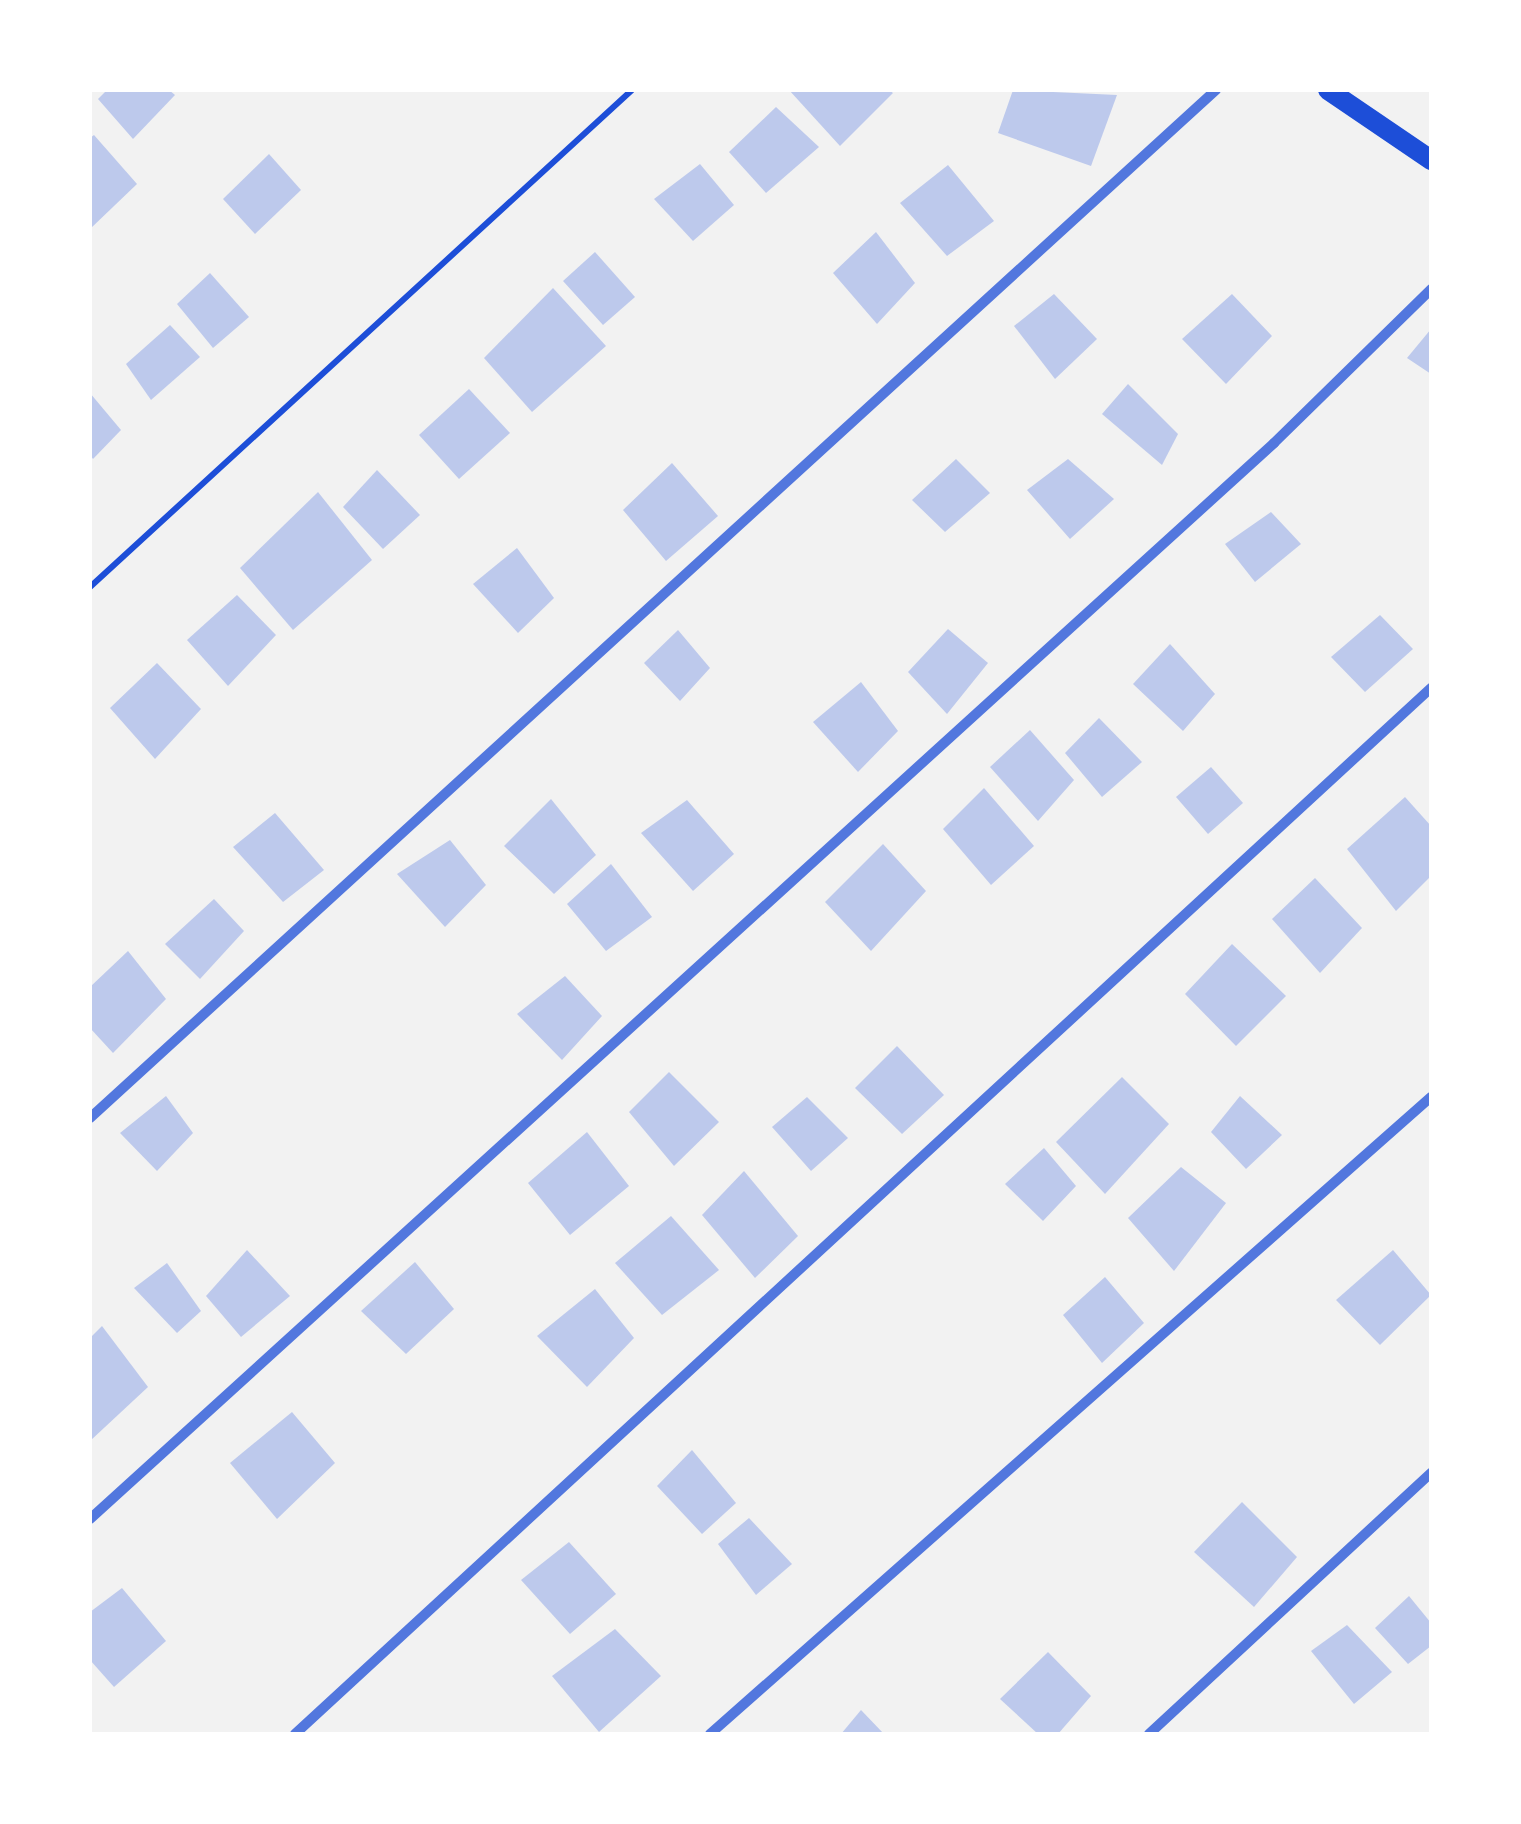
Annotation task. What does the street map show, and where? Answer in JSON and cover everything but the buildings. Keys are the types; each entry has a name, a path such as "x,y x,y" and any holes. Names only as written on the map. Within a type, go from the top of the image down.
{"main road":[{"path":"1328,90 1431,160"}],"street":[{"path":"90,1118 1216,90"},
{"path":"90,1519 1274,443 1431,289"},
{"path":"294,1734 1431,688"},
{"path":"710,1734 1431,1098"},
{"path":"1149,1734 1431,1473"}],"path":[{"path":"90,587 632,90"}]}
